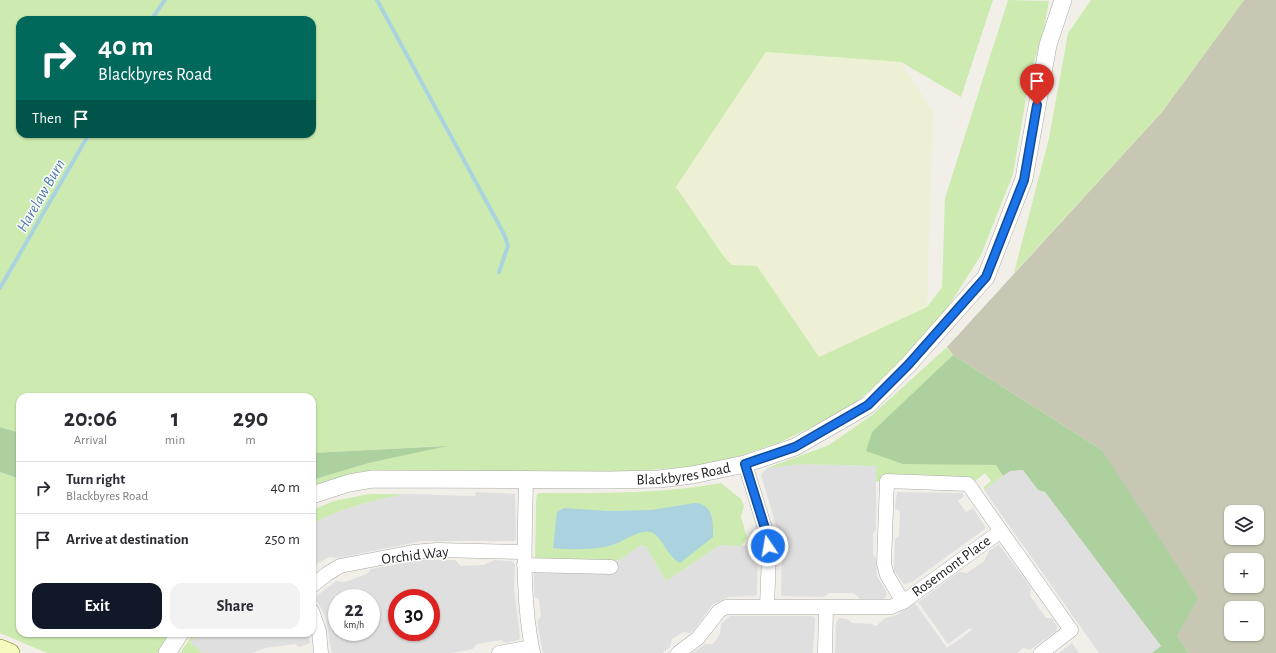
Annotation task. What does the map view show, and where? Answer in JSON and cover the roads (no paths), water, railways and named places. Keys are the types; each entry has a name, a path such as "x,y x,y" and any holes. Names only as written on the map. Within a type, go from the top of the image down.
{"main road":[{"path":"0,649 10,653"}],"street":[{"name":"Blackbyres Road","path":"316,495 350,483 372,479 659,479 692,474 745,464 795,447 868,405 908,365 986,277 1024,180 1048,45 1063,0"},
{"path":"745,464 768,538 767,607"},
{"path":"499,653 532,650 526,612 524,558 526,478"},
{"path":"903,602 887,576 884,564 887,481 968,484 1000,531"},
{"name":"Rosemont Place","path":"678,653 698,638 720,611 726,607 887,608 903,602 1000,531 1071,630 1041,653"},
{"name":"Orchid Way","path":"316,583 340,566 413,552 437,550 612,567"},
{"path":"825,653 826,608"},
{"path":"316,622 319,631 319,653"},
{"path":"167,653 177,637"}],"water":[{"path":"695,503 701,504 709,511 713,526 713,537 680,563 672,556 658,537 650,532 640,533 614,544 596,548 553,548 557,512 564,508 608,511 651,510"}],"waterway":[{"name":"Harelaw Burn","path":"154,16 165,0"},
{"path":"377,0 504,234 508,246 499,272"},
{"name":"Harelaw Burn","path":"0,288 87,138"}]}
